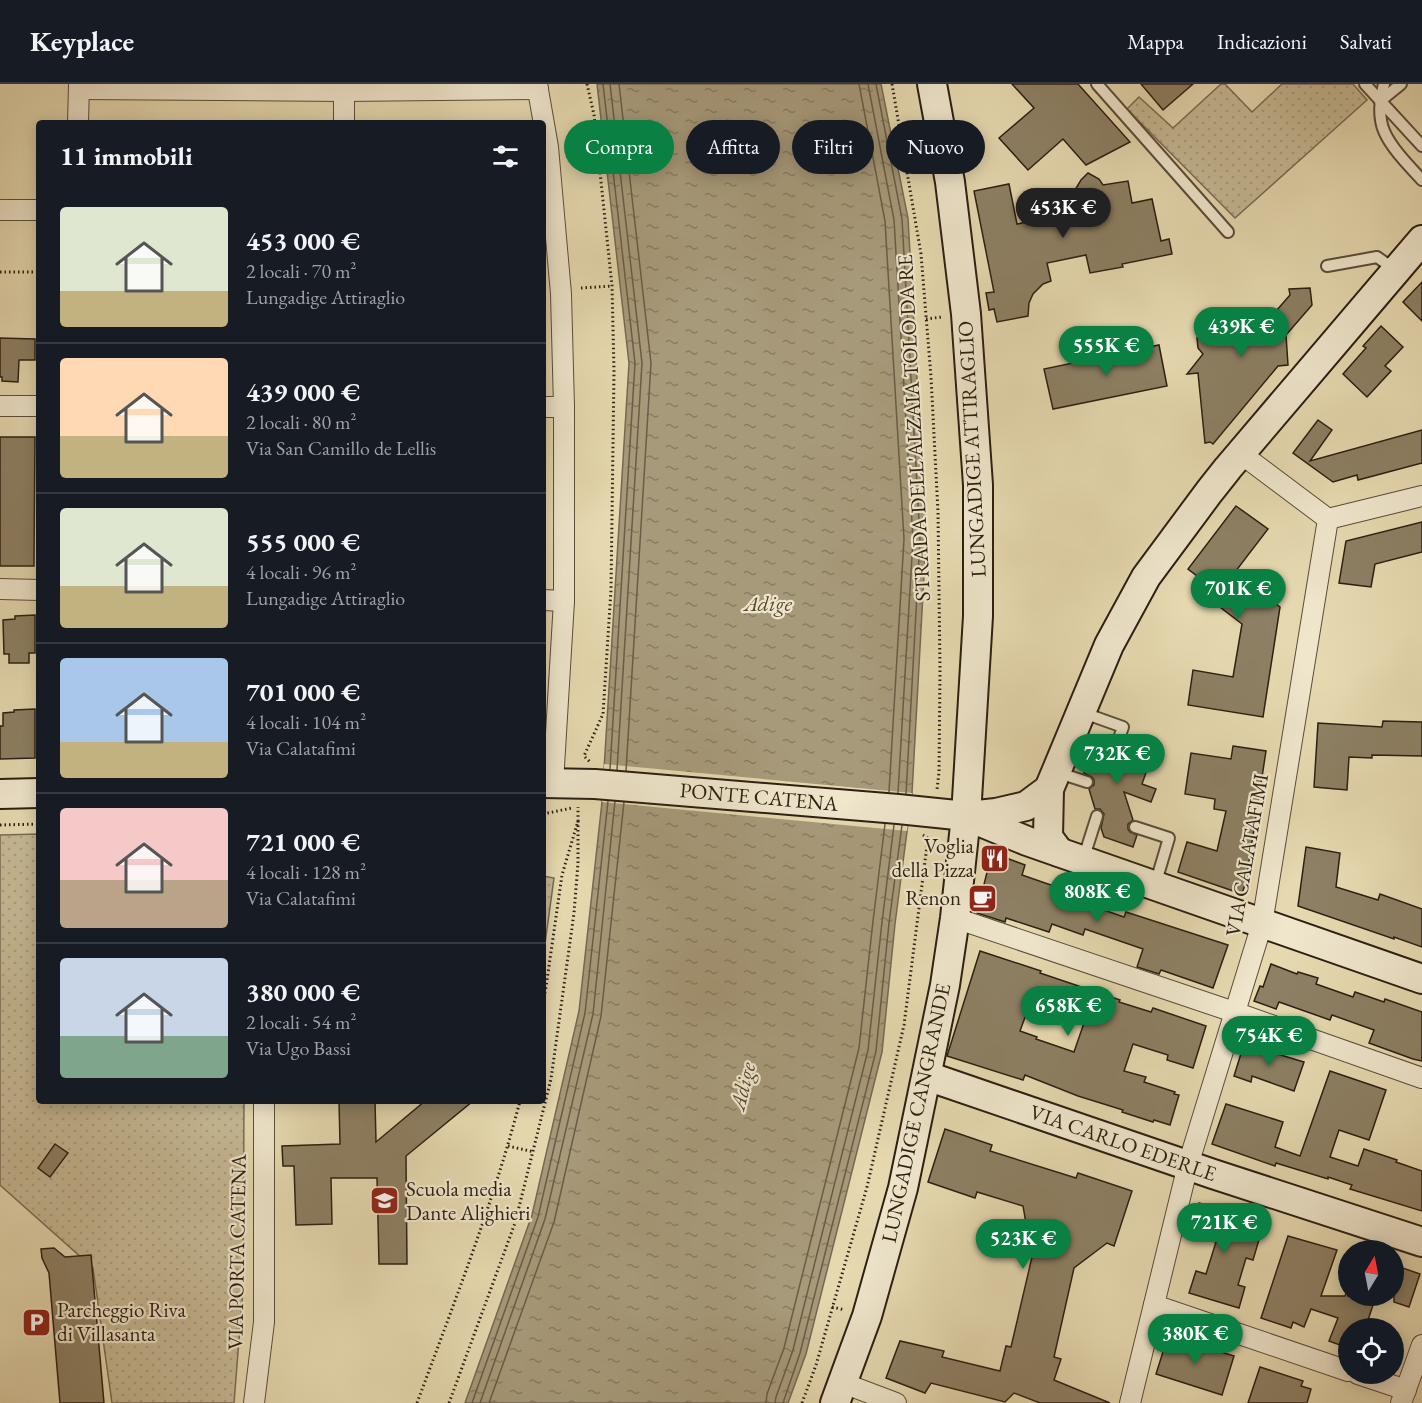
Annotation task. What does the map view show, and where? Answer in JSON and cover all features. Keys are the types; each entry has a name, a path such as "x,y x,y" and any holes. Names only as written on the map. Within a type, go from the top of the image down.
{"street":[{"name":"LUNGADIGE ATTIRAGLIO","path":"932,84 950,183 966,314 978,485 978,616 966,816"},
{"path":"78,120 79,87 344,91 537,87 543,120"},
{"path":"344,91 344,120"},
{"path":"546,136 560,283 564,407 564,601 548,783"},
{"path":"0,210 36,210"},
{"path":"1071,856 1048,837 1052,780 1109,645 1146,577 1240,453 1422,240"},
{"path":"0,406 36,406"},
{"path":"546,407 564,407"},
{"path":"1240,453 1328,519 1422,495"},
{"name":"VIA CALATAFIMI","path":"1130,1403 1188,1165 1262,924 1328,519"},
{"path":"0,589 36,590"},
{"path":"546,600 564,601"},
{"path":"966,816 996,813 1026,806 1052,780"},
{"name":"PONTE CATENA","path":"548,783 595,784 922,820 966,816"},
{"path":"0,794 36,794"},
{"path":"966,816 1027,841 1422,979"},
{"name":"LUNGADIGE CANGRANDE","path":"839,1393 867,1316 903,1188 945,985 966,816"},
{"path":"955,918 1422,1078"},
{"name":"VIA CARLO EDERLE","path":"927,1077 1422,1242"},
{"name":"VIA PORTA CATENA","path":"254,1403 264,1322 264,1104"},
{"path":"1154,1305 1338,1368"},
{"path":"1378,1384 1404,1397 1422,1345"},
{"path":"839,1393 896,1403"}],"lane":[{"path":"1097,84 1228,232"},
{"path":"1365,84 1422,146"},
{"path":"1384,84 1380,101 1383,130 1399,154 1422,180"},
{"path":"1380,101 1394,84"},
{"path":"1380,101 1401,84"},
{"path":"1327,266 1377,257 1396,270"},
{"path":"1081,712 1123,727 1113,755"},
{"path":"1052,780 1087,782"},
{"path":"1071,856 1097,816"},
{"path":"1135,827 1169,838 1155,885"}],"path":[{"path":"584,756 603,714 611,590 614,371 612,286 594,115 586,84"},
{"name":"STRADA DELL'ALZAIA TOLO DA RE","path":"892,84 921,254 931,377 938,512 939,772"},
{"path":"0,272 36,273"},
{"path":"581,288 612,286"},
{"path":"546,1103 552,1079 573,913 578,863 578,807"},
{"path":"802,1403 816,1365 870,1176 904,1025 928,838 921,835 922,820"},
{"path":"546,987 562,875 578,821"},
{"path":"0,825 36,824"},
{"path":"417,1403 474,1252 519,1104"},
{"path":"449,1403 515,1223 546,1104"},
{"path":"508,1146 534,1152"}],"shaded area":[{"path":"1221,84 1225,84 1252,112 1282,84 1353,84 1367,100 1235,218 1127,109 1139,97 1173,128"},
{"path":"36,834 36,1104 244,1104 243,1289 234,1403 112,1403 93,1268 0,1185 0,835"},
{"path":"546,877 554,878 546,936"}],"water":[{"name":"Adige","path":"597,84 881,84 888,120 886,120 886,174 899,174 908,218 926,539 912,793 895,924 882,1052 806,1354 788,1403 465,1403 532,1215 579,1011 602,802 629,363 607,174 674,174 674,120 601,120"}],"pier":[{"path":"604,764 912,793 907,831 602,802"}],"building":[{"path":"1012,84 1078,84 1130,142 1086,165 1063,139 1028,170 999,138 1034,108"},
{"path":"1141,84 1193,84 1163,110"},
{"path":"1088,173 1099,179 1103,185 1128,181 1132,203 1152,199 1161,241 1169,239 1172,254 1090,273 1086,255 1047,263 1051,281 1043,284 1033,294 1029,303 1028,316 997,322 994,309 989,310 986,293 994,292 974,191 1009,184 1017,224 1056,216 1052,195 1075,190"},
{"path":"1422,282 1422,321 1403,302"},
{"path":"1310,288 1312,305 1286,335 1288,365 1278,366 1213,444 1205,443 1198,373 1187,374 1203,354 1198,348 1197,338 1201,325 1197,322 1208,314 1220,310 1252,310 1254,336 1290,295 1289,289"},
{"path":"1381,326 1403,347 1385,366 1391,371 1367,397 1343,374 1366,348 1363,346"},
{"path":"0,338 35,339 35,360 19,360 18,382 2,381 0,377"},
{"path":"1159,345 1167,386 1053,409 1044,369"},
{"path":"1318,420 1332,430 1310,461 1422,430 1422,463 1358,480 1357,475 1333,482 1293,453"},
{"path":"0,437 35,437 34,566 0,566"},
{"path":"1236,506 1268,529 1235,572 1280,607 1263,717 1188,705 1193,670 1233,677 1242,624 1216,604 1222,595 1188,569"},
{"path":"1422,522 1422,552 1375,564 1371,587 1339,583 1346,541"},
{"path":"35,615 35,653 29,653 29,663 9,663 9,654 4,654 3,620 15,619 15,616"},
{"path":"35,709 35,758 0,759 0,726 3,726 3,713"},
{"path":"1383,721 1422,722 1422,756 1349,757 1347,790 1314,787 1318,723 1382,727"},
{"path":"1090,735 1110,742 1106,756 1111,762 1118,760 1130,740 1154,750 1142,784 1156,789 1151,802 1124,792 1133,820 1128,824 1128,829 1137,835 1133,847 1104,837 1101,828 1104,814 1100,809 1095,809 1089,789 1094,785 1094,780 1084,773 1081,762"},
{"path":"1233,746 1266,751 1242,894 1178,872 1187,842 1217,851 1226,811 1214,809 1215,799 1185,794 1191,753 1231,759"},
{"path":"1306,847 1340,853 1336,887 1378,900 1380,894 1422,909 1422,947 1298,906"},
{"path":"998,855 1025,865 1022,875 1100,902 1098,908 1124,917 1126,912 1228,945 1213,988 1161,970 1159,974 1137,967 1143,949 1085,929 1083,935 1052,924 1049,932 1006,918 1005,922 977,913 990,860"},
{"path":"980,951 1120,1000 1119,1002 1151,1012 1153,1008 1206,1026 1193,1068 1167,1060 1168,1055 1133,1044 1124,1071 1146,1077 1144,1082 1179,1095 1170,1125 1122,1112 1123,1110 1078,1096 1025,1075 1023,1080 947,1056","holes":["1031,1001 1085,1020 1074,1052 1020,1031"]},
{"path":"1271,964 1297,974 1298,972 1318,978 1316,984 1353,997 1355,992 1384,1002 1385,999 1422,1012 1422,1061 1369,1043 1374,1030 1332,1015 1330,1020 1279,1002 1276,1009 1254,1001 1260,986 1263,987"},
{"path":"1244,1044 1304,1062 1294,1091 1252,1076 1251,1082 1234,1076"},
{"path":"1330,1071 1386,1090 1369,1140 1339,1130 1330,1157 1358,1166 1364,1149 1422,1171 1422,1211 1350,1189 1352,1185 1328,1177 1328,1179 1276,1163 1275,1166 1212,1144 1226,1104 1283,1122 1275,1147 1300,1156"},
{"path":"339,1104 375,1104 376,1142 421,1104 469,1104 406,1156 407,1264 379,1264 377,1178 331,1178 332,1224 296,1225 294,1166 283,1166 282,1146 340,1144"},
{"path":"945,1129 992,1145 990,1151 1076,1178 1078,1173 1132,1191 1114,1246 1107,1243 1074,1268 1054,1357 1061,1359 1054,1380 1110,1403 1040,1403 1014,1393 1005,1402 931,1383 925,1393 886,1378 900,1341 944,1351 942,1357 1000,1371 1006,1346 1011,1347 1032,1257 1023,1206 977,1192 975,1198 928,1182"},
{"path":"55,1144 68,1153 50,1177 38,1168"},
{"path":"1199,1203 1231,1212 1230,1217 1263,1226 1253,1260 1246,1258 1238,1285 1245,1287 1239,1308 1189,1293 1196,1271 1206,1274 1216,1242 1190,1235"},
{"path":"1288,1236 1337,1250 1321,1296 1338,1296 1338,1306 1373,1306 1369,1318 1338,1318 1311,1309 1304,1327 1293,1322 1291,1328 1261,1318"},
{"path":"54,1248 65,1257 91,1255 104,1403 60,1403 49,1273 42,1258 41,1249"},
{"path":"1404,1268 1420,1274 1409,1307 1404,1305"},
{"path":"1338,1318 1338,1344 1329,1341"},
{"path":"1169,1333 1184,1338 1183,1340 1234,1356 1222,1395 1156,1374"},
{"path":"1260,1367 1303,1381 1301,1386 1311,1389 1307,1403 1248,1403"}],"place":[{"name":"Voglia della Pizza","path":"995,858"},
{"name":"Renon","path":"982,898"},
{"name":"Scuola media Dante Alighieri","path":"385,1201"},
{"name":"Parcheggio Riva di Villasanta","path":"36,1322"}]}
